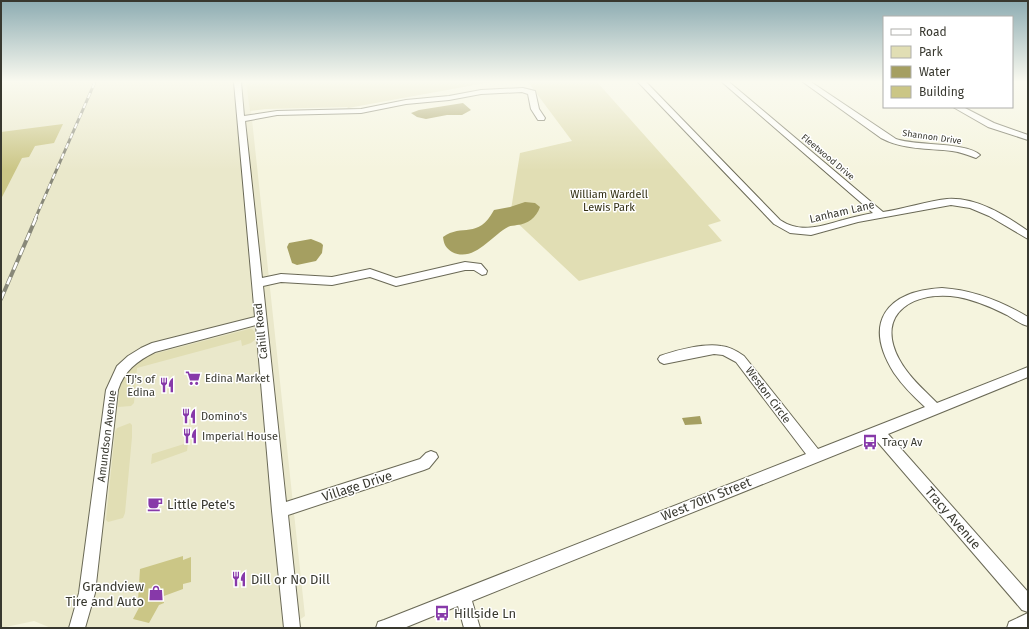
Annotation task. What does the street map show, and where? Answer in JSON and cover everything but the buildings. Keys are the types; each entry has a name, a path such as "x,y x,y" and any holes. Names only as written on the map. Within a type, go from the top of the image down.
{"street":[{"name":"Cahill Road","path":"239,111 292,628"},
{"path":"240,119 277,113 346,111"},
{"path":"537,111 541,118"},
{"name":"Lanham Lane","path":"671,111 781,225 798,232 813,232 851,221 908,211 941,202 963,204 987,210 1010,223 1028,236"},
{"name":"Fleetwood Drive","path":"759,111 881,215"},
{"name":"Shannon Drive","path":"849,111 895,142 909,145 961,150 976,155"},
{"path":"965,111 991,125 1028,138"},
{"path":"257,282 281,278 332,281 370,273 396,282 465,266 477,267 482,271"},
{"path":"935,409 900,371 891,356 886,342 885,329 887,319 892,309 902,301 913,296 926,293 957,293 993,303 1028,322"},
{"name":"Amundson Avenue","path":"77,628 87,592 114,380 129,361 140,353 152,348 260,320"},
{"name":"Weston Circle","path":"664,359 710,350 719,350 730,353 740,359 815,456"},
{"name":"West 70th Street","path":"384,628 1028,372"},
{"name":"Tracy Avenue","path":"877,431 1028,604"},
{"name":"Village Drive","path":"279,511 424,464 431,457"},
{"path":"463,596 472,628"},
{"path":"1015,628 1028,621"}],"shaded area":[{"path":"1,111 251,111 305,616 288,628 51,628 34,621 1,628"}],"green space":[{"name":"William Wardell Lewis Park","path":"550,111 623,111 721,221 708,225 722,241 579,281 510,216 520,153 572,141"},
{"path":"252,329 255,332 256,339 251,343 242,346 241,340 137,368 134,403 131,406 118,407 120,377 123,372 146,356"},
{"path":"130,423 132,425 132,437 125,513 123,518 108,522 106,520 115,432 117,428"},
{"path":"188,444 187,451 151,464 152,454"}],"water":[{"path":"415,111 469,111 462,115 447,115 426,119 417,117 411,113"},
{"path":"525,202 535,203 540,207 531,220 508,227 482,247 468,254 452,252 446,246 443,237 450,233 476,228 488,219 494,210"},
{"path":"311,239 323,245 322,253 316,261 297,265 292,263 287,247 289,243"},
{"path":"700,416 702,424 685,425 682,418"}],"railway":[{"path":"35,219 82,111"},
{"path":"1,299 36,218"}],"place":[{"name":"Edina Market","path":"193,378"},
{"name":"TJ's of Edina","path":"167,385"},
{"name":"Domino's","path":"189,416"},
{"name":"Imperial House","path":"190,436"},
{"name":"Tracy Av","path":"870,442"},
{"name":"Little Pete's","path":"155,504"},
{"name":"Dill or No Dill","path":"239,579"},
{"name":"Grandview Tire and Auto","path":"156,593"},
{"name":"Hillside Ln","path":"442,613"}]}
